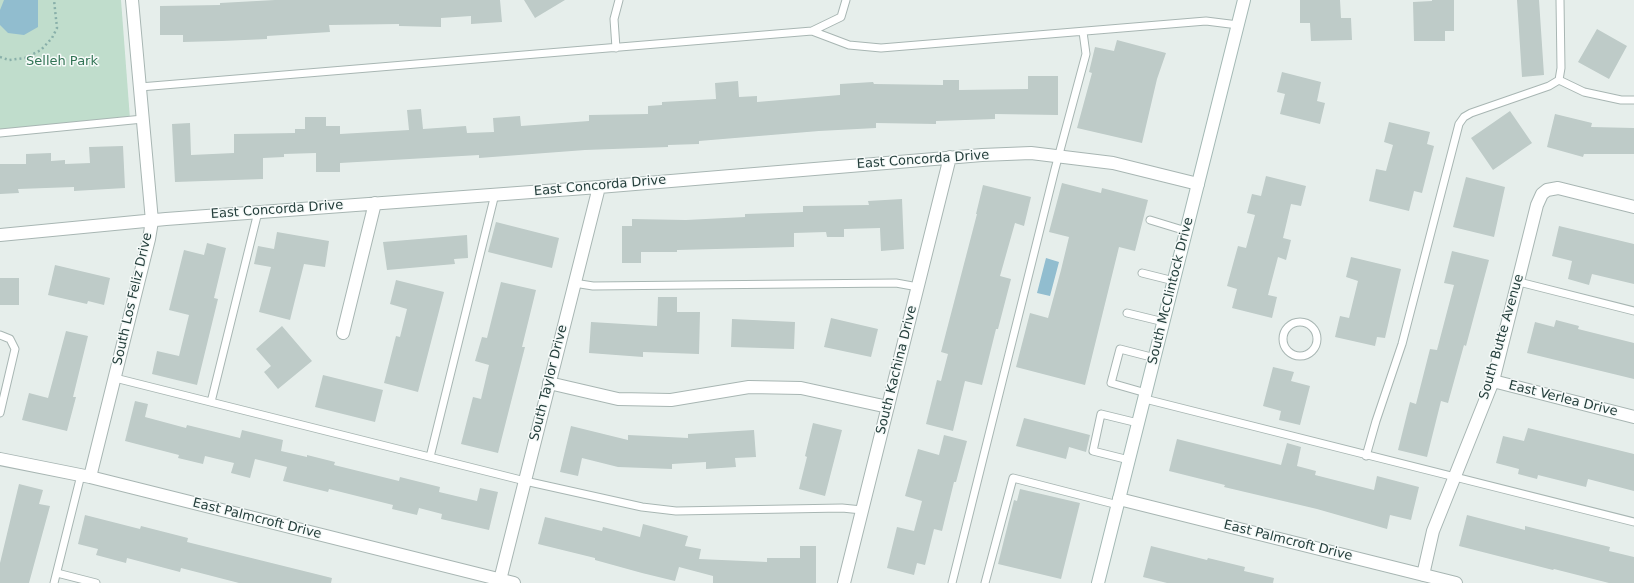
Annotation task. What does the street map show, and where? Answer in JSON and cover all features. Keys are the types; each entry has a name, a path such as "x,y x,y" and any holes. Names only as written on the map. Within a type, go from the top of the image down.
{"street":[{"name":"South Los Feliz Drive","path":"86,476 115,378 149,239 152,221 132,0"},
{"name":"South McClintock Drive","path":"1098,583 1244,0"},
{"name":"East Concorda Drive","path":"0,234 258,212 599,187 950,157 1031,153 1113,163 1198,184"},
{"name":"South Kachina Drive","path":"844,583 950,157"},
{"name":"South Taylor Drive","path":"500,580 599,187"},
{"name":"South Butte Avenue","path":"1423,575 1433,531 1493,381 1519,282 1537,205 1542,194 1552,188 1564,189 1634,207"},
{"path":"343,333 375,203"},
{"name":"East Verlea Drive","path":"1493,381 1634,417"},
{"path":"549,384 618,399 672,400 749,387 800,388 888,407"},
{"name":"East Palmcroft Drive","path":"0,459 86,476 514,583"},
{"name":"East Palmcroft Drive","path":"1119,502 1456,583"}],"lane":[{"path":"616,48 614,19 619,0"},
{"path":"140,87 812,31 841,17 846,0"},
{"path":"1366,456 1376,421 1400,351 1459,124 1464,117 1471,113 1549,86 1559,80 1561,68 1560,0"},
{"path":"812,31 849,45 881,48 1083,32 1206,20 1238,25"},
{"path":"952,583 1086,54 1083,32"},
{"path":"1559,80 1584,92 1621,100 1634,100"},
{"path":"0,133 143,120"},
{"path":"430,457 495,194"},
{"path":"211,402 258,212"},
{"path":"1150,220 1186,231"},
{"path":"1142,273 1174,282"},
{"path":"1519,282 1634,311"},
{"path":"574,283 601,286 896,283 918,287"},
{"path":"1127,313 1164,322"},
{"path":"1298,322 1305,323 1316,331 1318,338 1317,344 1314,350 1309,354 1296,356 1290,353 1285,347 1283,341 1284,334 1287,328 1292,324 1298,322"},
{"path":"0,335 10,340 15,349 0,413"},
{"path":"1154,358 1120,349 1111,383 1145,396 1366,456 1634,522"},
{"path":"115,378 525,481 642,507 676,511 842,508 862,510"},
{"path":"1129,460 1093,451 1102,414 1138,422"},
{"path":"54,583 86,476"},
{"path":"985,583 1013,478 1119,502"},
{"path":"57,573 96,583"}],"path":[{"path":"0,57 9,60 25,58 41,50 52,38 57,28 54,0"}],"green space":[{"name":"Selleh Park","path":"0,0 121,0 130,119 0,131"}],"water":[{"path":"4,0 38,0 38,27 24,35 8,33 0,25 0,10"},
{"path":"1046,258 1059,262 1050,296 1037,293"}],"building":[{"path":"275,0 500,0 502,22 471,24 471,16 441,18 441,27 399,26 399,24 329,25 330,32 267,36 267,39 222,41 183,42 183,35 160,35 160,6 220,5 220,3"},
{"path":"524,0 565,0 535,18"},
{"path":"1300,0 1340,0 1341,18 1351,18 1352,40 1311,41 1310,23 1300,23"},
{"path":"1454,0 1454,31 1445,31 1445,41 1414,41 1413,2"},
{"path":"1517,0 1539,0 1544,75 1522,77"},
{"path":"1597,29 1627,46 1609,79 1578,62"},
{"path":"1117,40 1166,53 1157,79 1142,143 1077,128 1092,73 1089,72 1095,47 1114,51"},
{"path":"1282,72 1321,82 1317,101 1325,103 1320,124 1280,114 1285,94 1277,92"},
{"path":"1028,76 1058,76 1058,115 995,114 995,119 936,121 936,124 876,123 876,128 699,141 699,144 668,145 668,147 585,150 479,158 479,155 340,163 340,172 316,172 316,153 284,154 284,157 263,158 263,179 175,182 172,124 190,123 191,155 234,153 234,134 295,133 295,129 305,129 305,117 326,117 326,126 340,126 340,134 409,130 407,110 421,109 423,129 466,126 467,133 494,132 493,118 520,116 521,126 589,121 589,115 648,114 648,106 662,105 662,102 716,99 715,83 738,81 739,97 757,96 757,102 840,95 840,84 873,82 874,84 943,85 943,80 959,80 959,90 1028,89"},
{"path":"1510,111 1532,143 1493,170 1471,138"},
{"path":"1555,114 1592,123 1591,127 1634,128 1634,154 1584,154 1583,157 1547,147"},
{"path":"1389,122 1430,132 1427,144 1434,146 1422,193 1414,191 1409,211 1369,201 1376,169 1386,171 1393,145 1384,142"},
{"path":"123,146 125,188 74,191 74,187 18,189 19,193 0,194 0,164 26,164 26,154 51,153 51,161 65,160 65,164 90,163 89,147"},
{"path":"1266,176 1306,186 1301,206 1291,204 1283,238 1291,240 1286,260 1278,257 1268,295 1277,297 1272,318 1232,308 1237,289 1227,286 1238,246 1246,248 1255,215 1247,213 1252,194 1261,196"},
{"path":"1466,177 1505,187 1494,237 1453,227"},
{"path":"1062,183 1101,193 1102,188 1148,200 1135,251 1119,247 1085,385 1016,367 1030,313 1048,318 1061,270 1069,237 1049,232"},
{"path":"983,185 1031,197 1024,226 1015,223 1000,276 1011,279 998,329 996,329 982,385 965,381 953,431 926,424 937,380 941,381 948,354 941,352 977,214"},
{"path":"902,199 904,249 881,251 880,228 844,229 844,237 827,237 826,232 794,233 794,247 641,252 641,263 622,263 622,226 632,226 632,219 686,220 745,217 745,214 803,212 803,206 869,205 868,201"},
{"path":"496,222 559,238 552,268 488,252"},
{"path":"1559,226 1634,244 1634,284 1592,274 1589,285 1568,279 1572,261 1552,256"},
{"path":"277,232 329,241 325,267 304,264 290,320 259,312 271,267 254,264 258,246 274,249"},
{"path":"467,235 468,258 454,259 455,264 387,270 383,242"},
{"path":"207,243 226,248 214,298 218,299 197,385 152,374 157,351 179,356 189,315 169,310 184,250 204,255"},
{"path":"1452,251 1489,260 1466,346 1464,345 1448,403 1441,401 1427,457 1398,450 1410,402 1416,404 1430,349 1437,350 1454,285 1444,283"},
{"path":"1351,257 1401,269 1385,338 1377,337 1375,346 1335,337 1340,316 1349,318 1358,281 1346,277"},
{"path":"55,265 110,278 104,305 88,301 87,304 48,295"},
{"path":"0,278 19,278 19,305 0,305"},
{"path":"396,280 444,292 418,392 384,383 396,336 400,337 407,309 390,304"},
{"path":"501,282 536,290 522,347 525,347 498,453 461,444 473,397 481,399 489,365 475,361 482,337 487,338"},
{"path":"658,297 677,297 677,312 700,312 699,354 643,352 643,357 589,353 591,322 657,326"},
{"path":"831,318 878,329 871,357 824,347"},
{"path":"732,319 795,322 794,349 731,347"},
{"path":"1556,320 1579,326 1578,329 1634,343 1634,379 1527,353 1535,322 1554,327"},
{"path":"282,326 312,361 278,389 264,372 271,366 256,349"},
{"path":"66,331 88,336 73,397 76,397 67,431 22,420 29,393 48,398"},
{"path":"1273,367 1294,372 1291,381 1310,386 1300,425 1279,420 1281,411 1263,406"},
{"path":"323,375 383,390 375,422 315,407"},
{"path":"135,401 148,404 145,417 186,428 187,425 240,438 242,430 283,440 281,451 307,457 307,455 335,462 334,465 399,481 400,477 440,487 439,492 477,501 480,488 498,492 489,530 441,519 442,514 419,508 417,515 392,509 393,505 329,489 328,492 283,481 287,467 255,459 250,478 231,473 234,463 205,456 203,464 178,458 179,455 125,441"},
{"path":"1024,418 1090,435 1086,452 1069,447 1066,459 1016,446"},
{"path":"813,423 842,430 825,496 799,489"},
{"path":"571,426 628,440 628,435 688,438 688,434 754,430 756,457 735,458 736,467 706,469 706,462 672,464 672,469 618,467 582,458 578,476 560,472"},
{"path":"1528,428 1634,454 1634,491 1588,479 1586,487 1538,475 1537,479 1518,474 1519,469 1496,463 1503,436 1524,441"},
{"path":"944,435 967,441 956,482 954,482 942,531 934,529 925,565 917,563 914,575 887,568 897,527 914,531 922,501 905,496 918,449 939,455"},
{"path":"1177,439 1281,465 1287,443 1301,447 1297,466 1316,471 1315,475 1374,490 1377,476 1419,487 1411,520 1390,515 1387,529 1317,509 1224,487 1225,485 1169,471"},
{"path":"19,484 43,490 39,504 50,506 29,583 0,583 0,563"},
{"path":"1020,489 1080,503 1061,579 998,564 1014,500 1017,501"},
{"path":"85,515 140,529 141,526 188,538 187,542 332,578 331,583 239,583 181,568 180,572 127,558 126,563 96,555 98,549 78,544"},
{"path":"1467,515 1525,530 1525,526 1610,547 1609,551 1634,557 1634,583 1609,583 1459,546"},
{"path":"545,517 602,531 603,527 640,537 643,524 688,536 685,546 701,549 699,559 767,562 767,558 800,558 800,546 816,546 816,583 713,583 713,576 679,567 675,581 642,573 595,560 595,558 538,544"},
{"path":"1151,546 1207,560 1208,558 1245,567 1244,571 1274,578 1273,583 1167,583 1143,577"}]}
